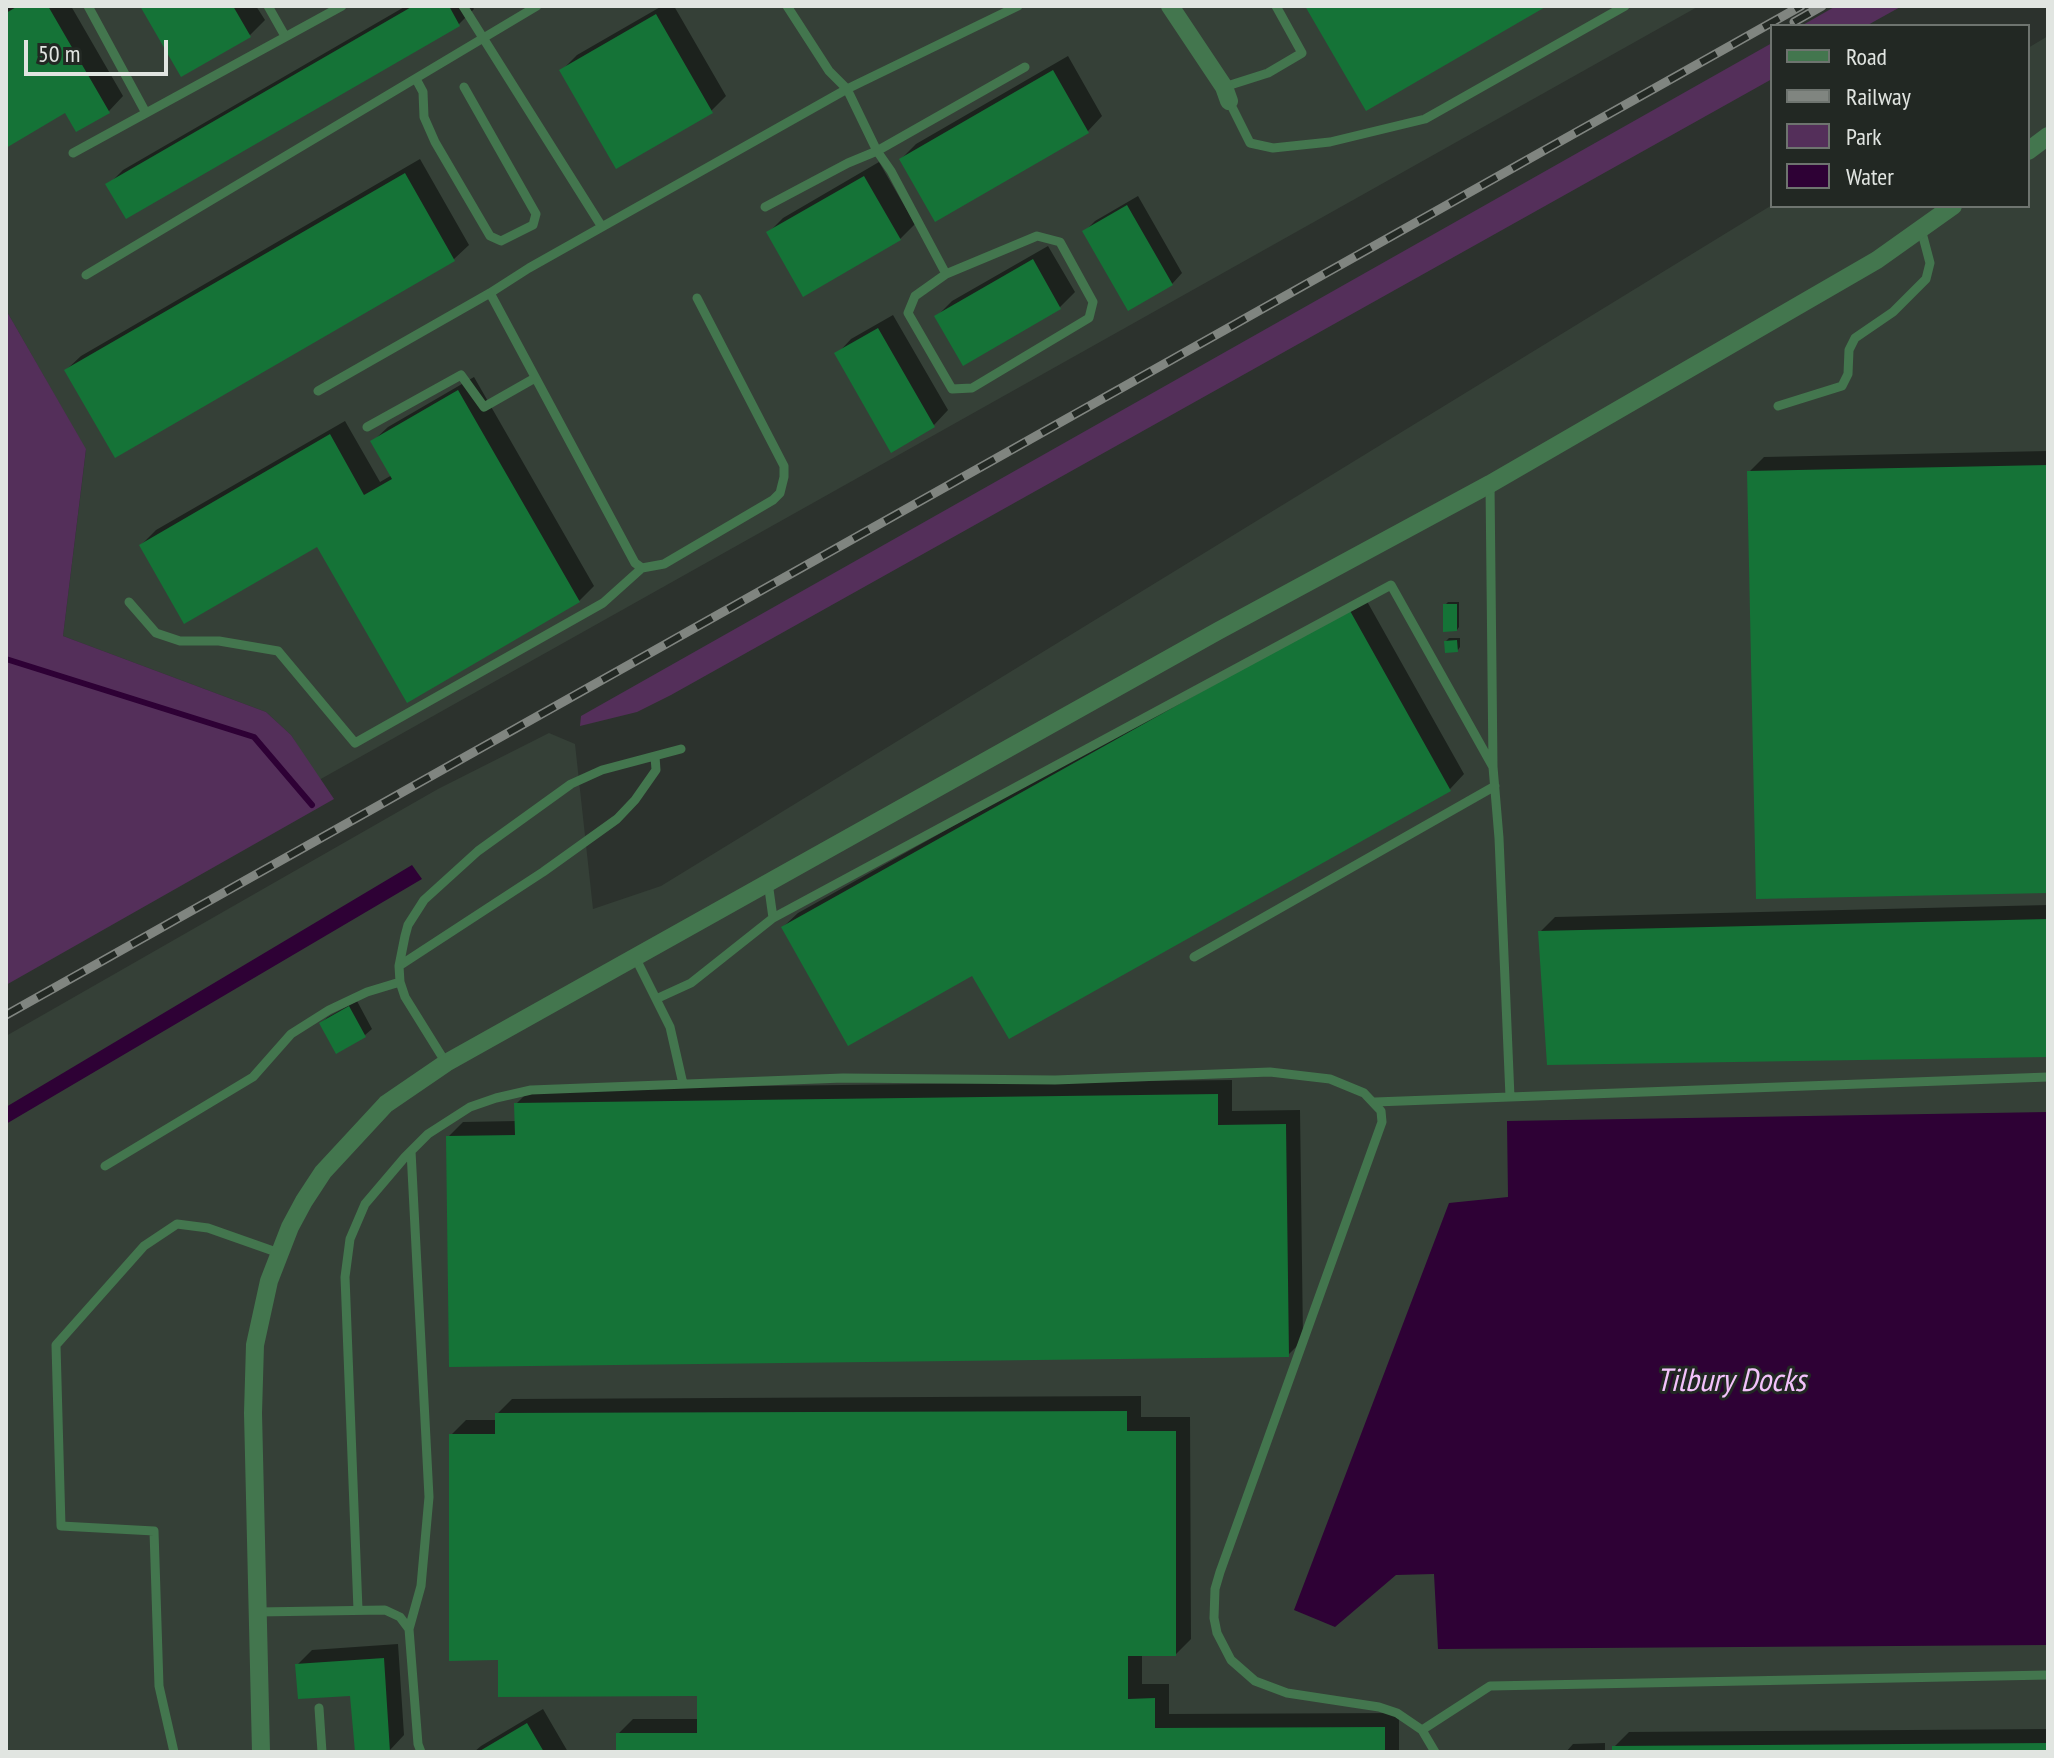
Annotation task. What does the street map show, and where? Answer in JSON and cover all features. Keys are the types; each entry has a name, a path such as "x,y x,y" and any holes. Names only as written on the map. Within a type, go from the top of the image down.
{"street":[{"path":"1170,6 1226,94"},
{"path":"2030,150 2048,136"},
{"path":"261,1752 255,1345 269,1281 304,1201 323,1172 386,1104 446,1063 768,882 1218,631 1490,484 1877,260 1950,208"}],"lane":[{"path":"88,6 146,113"},
{"path":"268,6 285,36"},
{"path":"73,153 342,6"},
{"path":"463,6 602,227"},
{"path":"86,275 537,6"},
{"path":"787,6 829,71 847,89 877,151 891,171 946,274"},
{"path":"318,391 847,89 1018,6"},
{"path":"1276,6 1302,53 1226,94 1250,143 1273,148 1343,139 1425,119 1625,6"},
{"path":"765,207 877,151 1025,67"},
{"path":"416,79 423,92 424,117 435,142 490,236 501,241 533,225 536,214 464,87"},
{"path":"1778,406 1842,386 1848,374 1849,350 1855,338 1893,312 1917,292 1926,279 1930,263 1921,229"},
{"path":"1037,236 1060,242 1093,302 1089,318 972,388 952,389 908,313 915,296 946,274 1037,236"},
{"path":"490,293 635,563 642,568"},
{"path":"129,602 156,633 180,641 219,641 278,651 355,743 603,603 642,568 664,564 780,493 784,466 697,298"},
{"path":"367,427 461,375 484,407 535,378"},
{"path":"1490,484 1493,767 1510,1097"},
{"path":"656,999 691,983 773,918 1391,585 1493,767"},
{"path":"446,1063 405,997 400,982 399,966 405,936 414,915 437,886 478,851 571,784 602,770 681,749"},
{"path":"399,966 617,819 656,770 655,756"},
{"path":"1194,957 1495,786"},
{"path":"768,882 773,918"},
{"path":"635,957 670,1027 683,1084"},
{"path":"105,1166 253,1077 291,1034 367,992 400,982"},
{"path":"358,1610 345,1277 350,1239 365,1204 411,1151 428,1134 459,1114 496,1098 531,1090 843,1078 1055,1080 1270,1072 1330,1079 1364,1093 1375,1102 1381,1111 1378,1136 1220,1572 1215,1589 1214,1618 1217,1633 1231,1660 1255,1681 1287,1693 1379,1707 1397,1713 1422,1730 1435,1752"},
{"path":"1375,1102 2048,1077"},
{"path":"411,1151 429,1497 421,1586 409,1629 421,1752"},
{"path":"174,1752 159,1686 154,1531 61,1526 56,1345 144,1246 177,1224 208,1228 279,1253"},
{"path":"257,1612 385,1610 400,1617 409,1629"},
{"path":"1422,1730 1490,1686 2048,1675"},
{"path":"319,1708 322,1752"}],"shaded area":[{"path":"6,6 1699,6 319,780 291,735 266,712 63,636 86,450 6,310"},
{"path":"2048,36 2048,1752 6,1752 6,1036 438,789 549,733 575,744 593,909 661,886 1770,206 2030,208 2030,47"}],"green space":[{"path":"1836,6 1902,6 1870,24 1804,24"},
{"path":"1770,44 1770,80 671,695 637,712 580,726 581,716"},
{"path":"6,310 86,449 63,636 266,712 291,735 334,799 6,985"}],"water":[{"path":"412,865 422,879 6,1124 6,1107"},
{"name":"Tilbury Docks","path":"2048,1112 2048,1645 1438,1649 1434,1574 1396,1575 1335,1627 1294,1610 1449,1203 1508,1197 1507,1121"}],"building":[{"path":"18,6 48,6 110,113 76,132 65,113 6,148 6,13"},
{"path":"140,6 233,6 251,37 181,77"},
{"path":"413,6 449,6 460,26 126,219 105,184"},
{"path":"1305,6 1547,6 1366,111"},
{"path":"656,14 713,113 616,169 559,70"},
{"path":"1053,70 1089,133 935,222 899,159"},
{"path":"405,173 455,261 115,458 64,370"},
{"path":"864,176 901,240 803,297 766,232"},
{"path":"1127,205 1173,285 1128,311 1082,231"},
{"path":"1033,259 1061,309 963,366 934,316"},
{"path":"878,328 935,427 891,453 834,353"},
{"path":"458,390 580,602 407,703 317,547 184,624 139,545 330,434 364,495 392,479 370,441"},
{"path":"2048,465 2048,893 1756,899 1747,471"},
{"path":"1443,604 1457,604 1457,631 1443,632"},
{"path":"1349,609 1451,791 1009,1039 972,976 848,1046 781,927"},
{"path":"1457,640 1458,652 1445,653 1444,641"},
{"path":"2048,919 2048,1057 1547,1065 1538,931"},
{"path":"349,1006 366,1037 336,1054 319,1023"},
{"path":"1218,1094 1218,1125 1286,1124 1289,1357 449,1367 446,1136 515,1135 514,1103"},
{"path":"1127,1411 1127,1431 1176,1431 1176,1656 1128,1656 1128,1699 1155,1698 1155,1728 1385,1727 1385,1752 616,1752 616,1733 697,1733 697,1696 498,1697 498,1660 449,1661 449,1434 495,1434 495,1413"},
{"path":"384,1658 390,1752 355,1752 350,1696 298,1699 295,1664"},
{"path":"527,1723 544,1752 478,1752"},
{"path":"2048,1743 2048,1752 1612,1752 1612,1746"}],"waterway":[{"path":"6,659 254,737 312,805"}],"railway":[{"path":"6,1015 1801,6"},
{"path":"1794,22 1822,6"}]}
